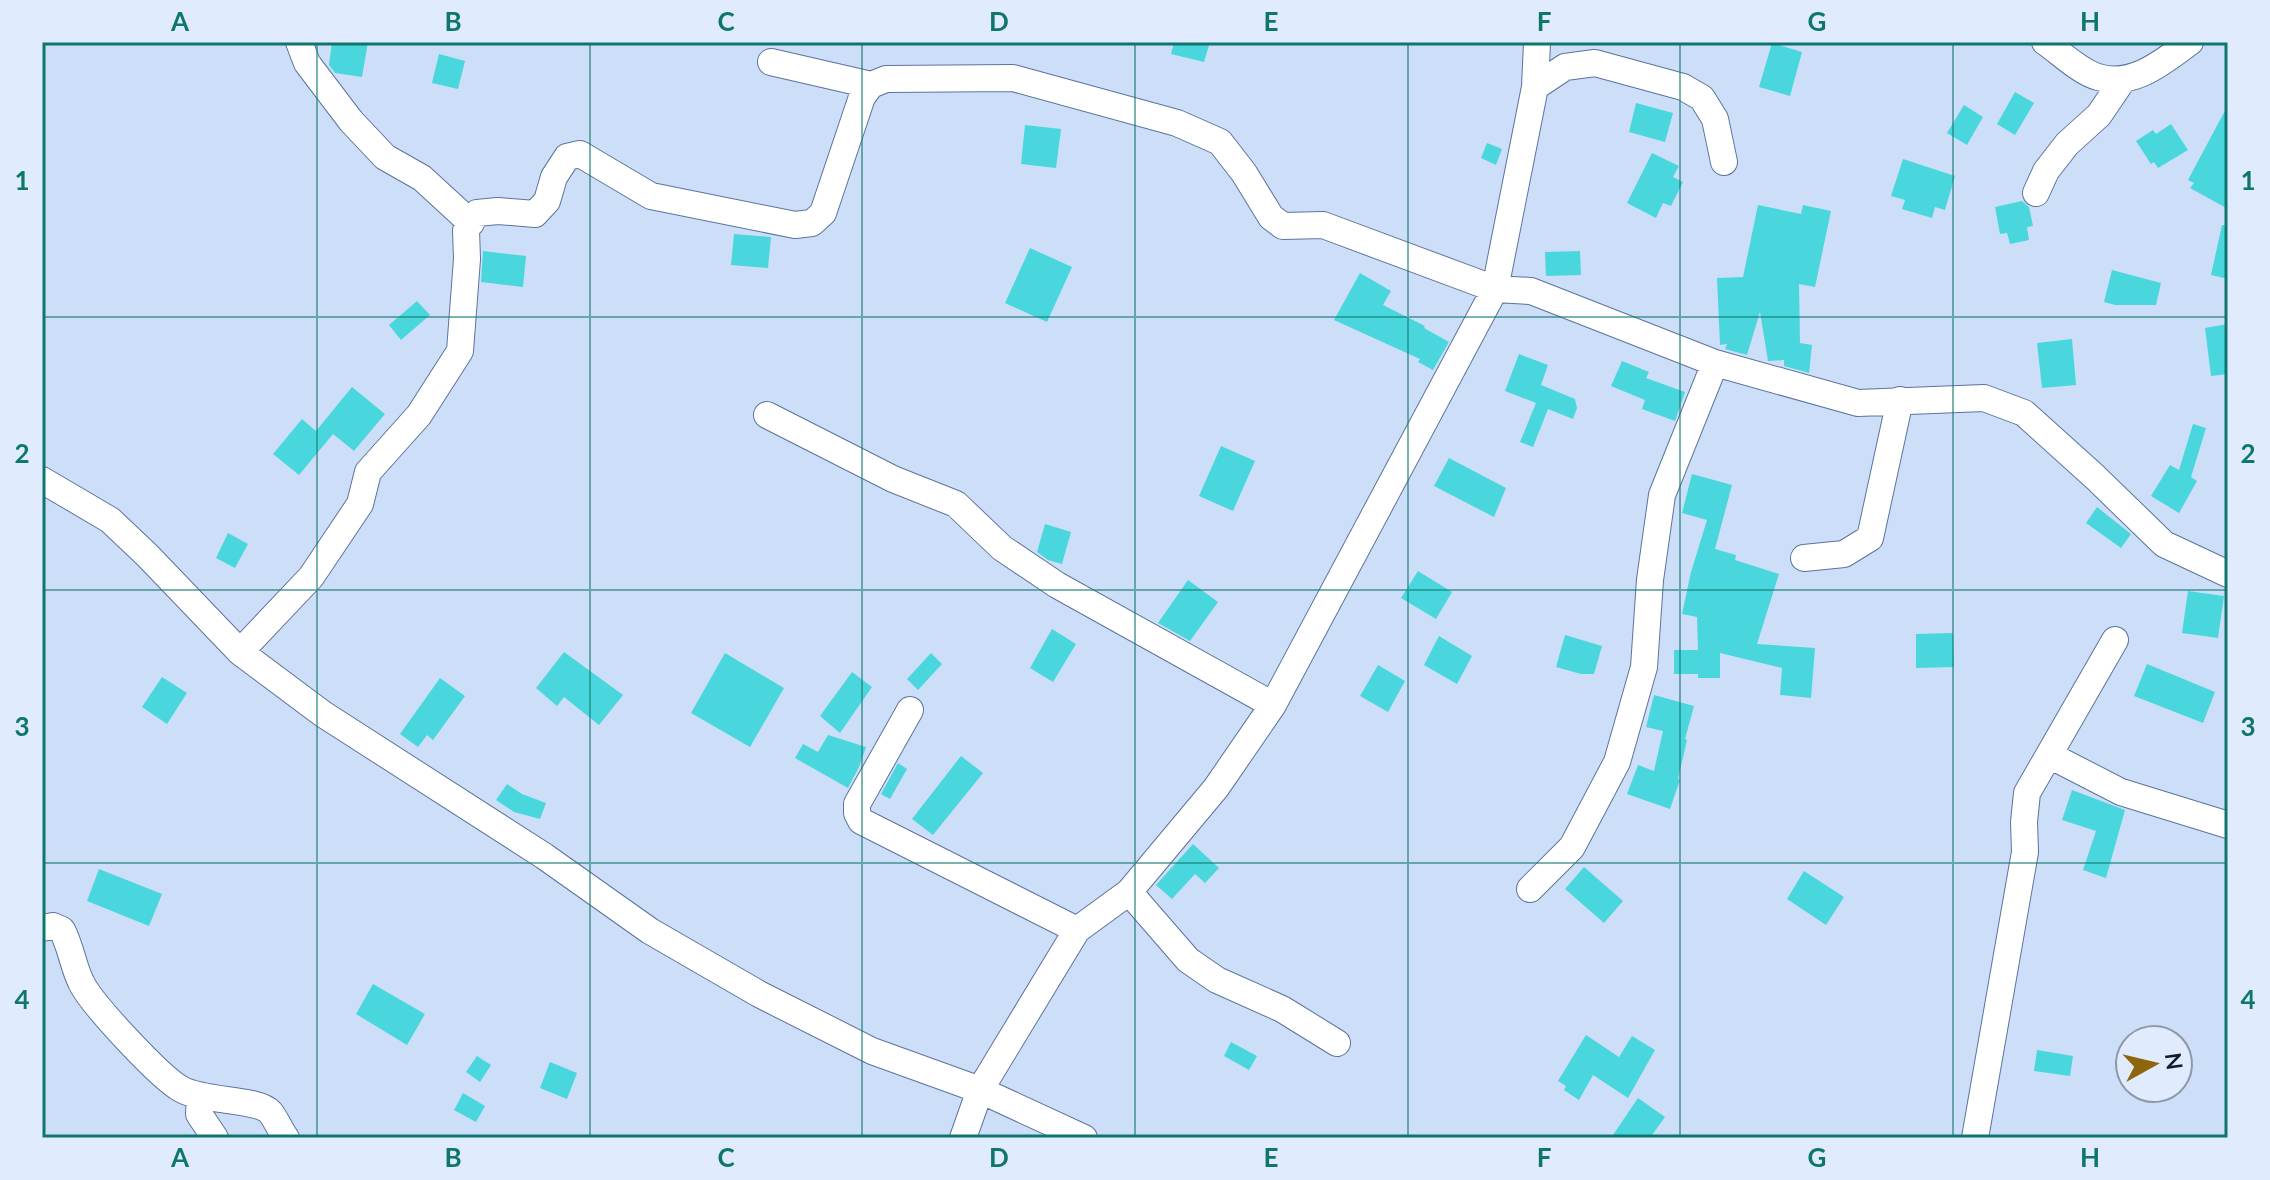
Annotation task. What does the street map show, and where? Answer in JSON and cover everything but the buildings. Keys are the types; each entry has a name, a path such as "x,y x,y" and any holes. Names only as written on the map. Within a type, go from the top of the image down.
{"street":[{"path":"299,42 307,63 351,121 385,157 422,178 471,223"},
{"path":"963,1138 980,1090 1077,930 1129,892 1216,788 1273,705 1495,289 1535,87 1537,42"},
{"path":"2045,42 2097,77 2122,81 2153,68 2190,42"},
{"path":"771,62 871,85"},
{"path":"1535,87 1565,67 1595,63 1683,87 1702,98 1715,119 1724,162"},
{"path":"240,652 311,577 360,504 368,472 419,415 460,351 467,259 466,230 477,213 535,214 547,201 554,177 567,157 580,154 651,196 795,225 812,223 823,213 862,97 871,85 886,79 1013,78 1177,123 1220,142 1244,173 1271,217 1283,226 1323,225 1495,289 1531,291 1715,363 1858,403 1984,398 2024,413 2164,544 2228,574"},
{"path":"2036,193 2046,171 2067,144 2099,115 2122,81"},
{"path":"1530,889 1572,847 1617,762 1644,667 1650,580 1662,495 1715,363"},
{"path":"1804,558 1844,554 1870,538 1900,400"},
{"path":"767,415 893,479 956,504 1002,548 1057,585 1273,705"},
{"path":"42,480 110,520 240,652 323,714 544,856 650,931 759,994 872,1051 980,1090 1084,1138"},
{"path":"1975,1138 2025,852 2027,793 2115,640"},
{"path":"910,710 857,804 861,821 1077,930"},
{"path":"2049,755 2121,792 2228,825"},
{"path":"1129,892 1188,960 1217,980 1282,1009 1337,1043"},
{"path":"42,928 53,926 62,930 73,953 80,982 91,999 163,1078 200,1096 257,1104 269,1111 286,1138"},
{"path":"200,1096 199,1114 215,1138"}]}
